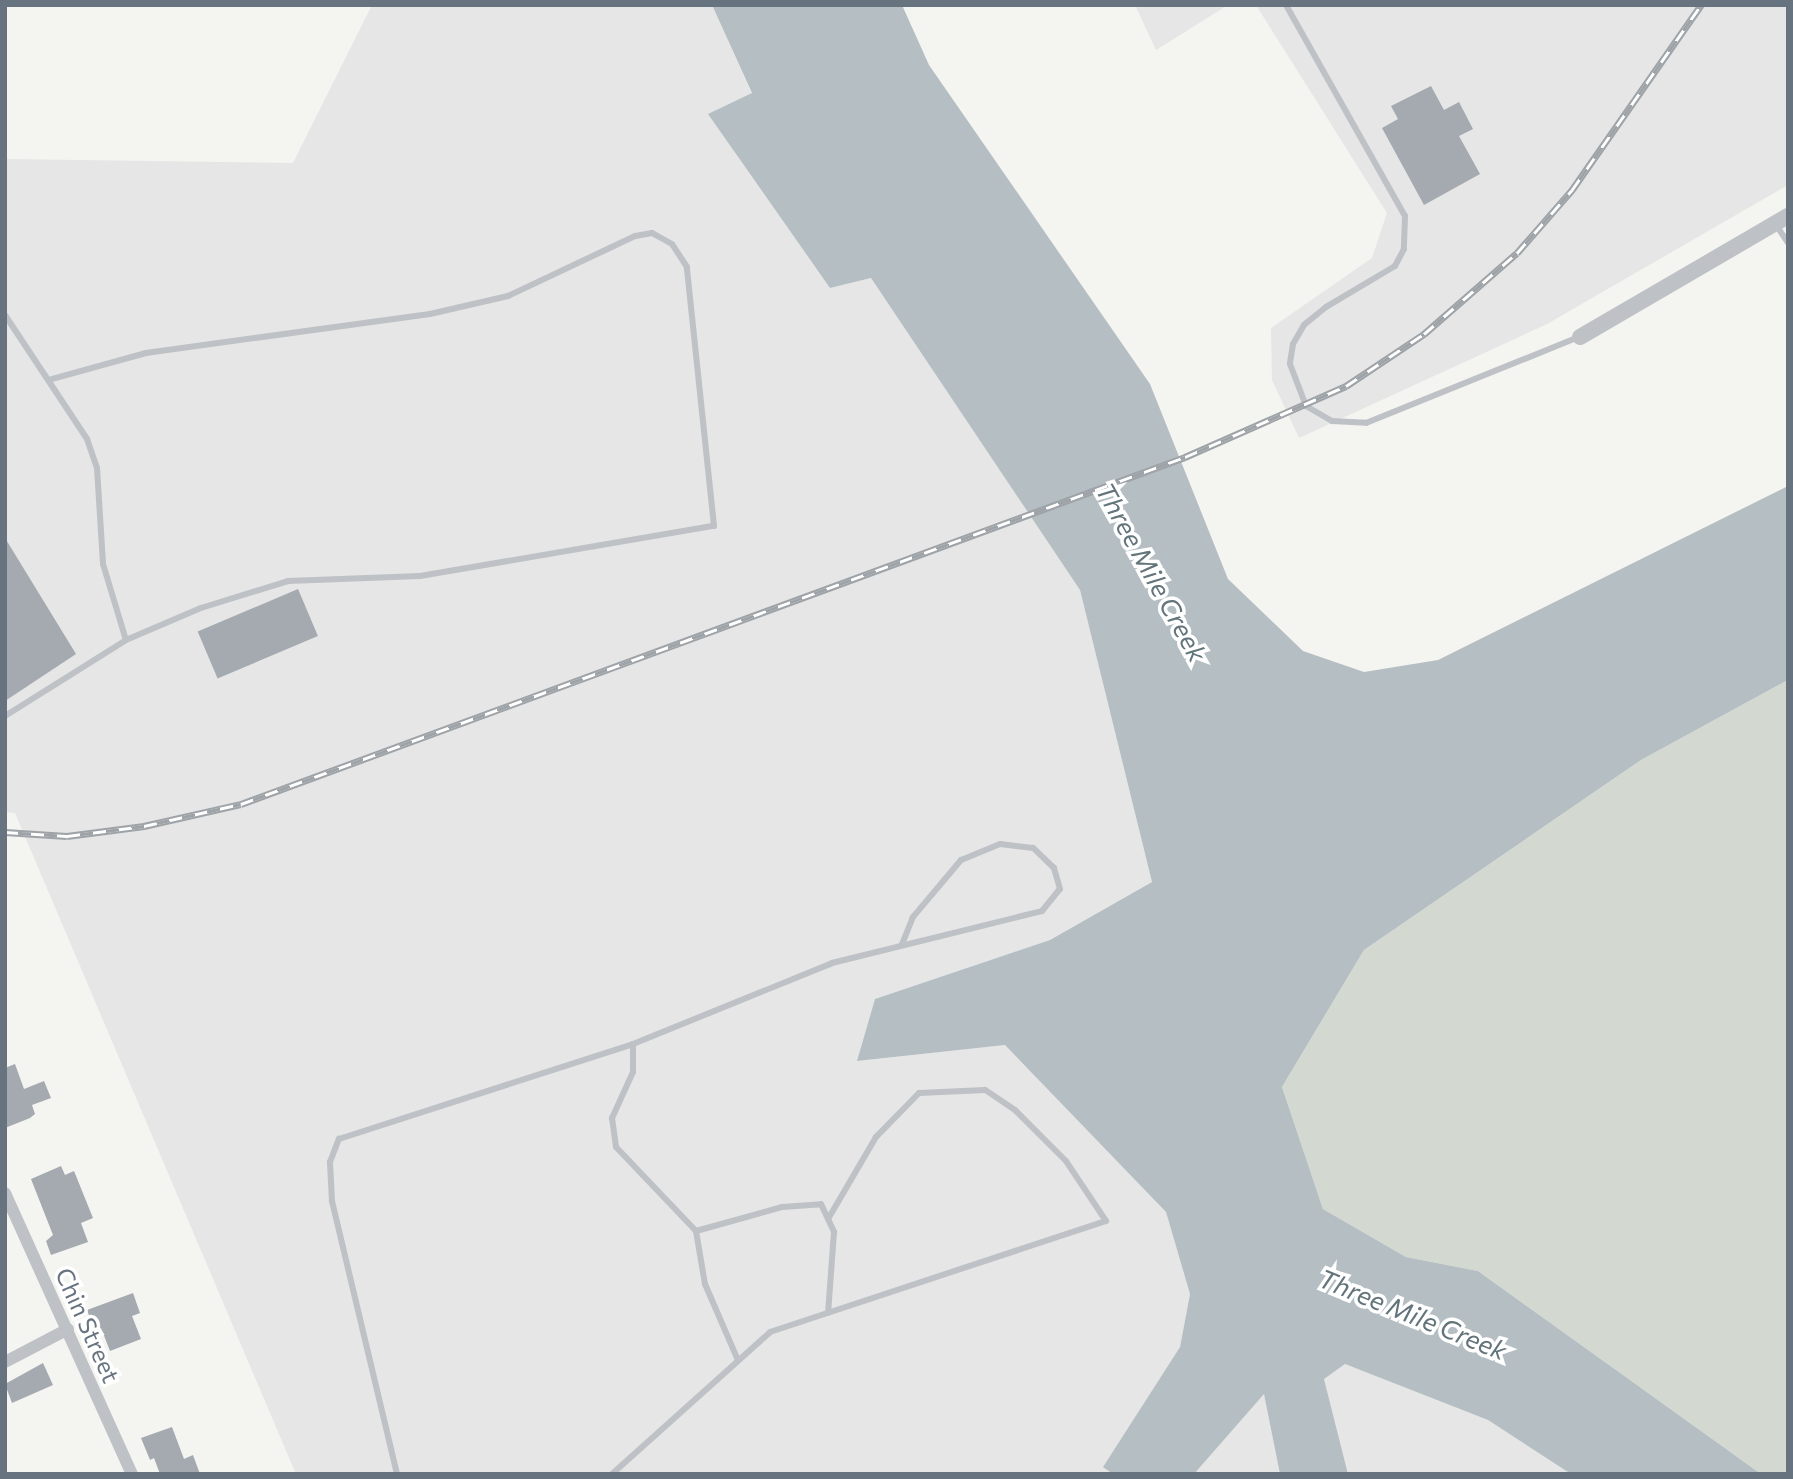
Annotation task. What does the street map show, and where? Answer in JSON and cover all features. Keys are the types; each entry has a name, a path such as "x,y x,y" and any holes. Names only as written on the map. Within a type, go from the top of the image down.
{"street":[{"path":"1580,337 1781,220"},
{"name":"Chin Street","path":"5,1193 132,1474"},
{"path":"5,1362 68,1329"}],"lane":[{"path":"1286,5 1405,215 1405,249 1395,266 1326,307 1304,326 1293,344 1290,364 1306,406 1332,421 1366,424 1580,337"},
{"path":"1781,220 1788,243"},
{"path":"5,716 126,640 201,608 288,581 420,576 714,526 687,267 671,244 652,233 635,236 508,296 430,314 146,353 52,379"},
{"path":"5,315 52,379 87,439 97,468 103,564 126,640"},
{"path":"397,1474 332,1201 330,1162 340,1139 632,1044 832,963 1042,911 1060,889 1054,868 1033,848 1000,844 961,860 913,917 902,944"},
{"path":"632,1044 633,1072 612,1118 616,1147 696,1231 705,1284 737,1358"},
{"path":"612,1474 737,1358 770,1332 1107,1221 1066,1161 1015,1110 985,1090 919,1093 876,1137 828,1219"},
{"path":"696,1231 782,1207 821,1204 834,1232 828,1313"}],"shaded area":[{"path":"372,5 712,5 752,94 709,114 830,288 871,278 1080,590 1152,882 1050,940 875,999 858,1061 1005,1045 1166,1212 1190,1294 1180,1347 1104,1466 1113,1474 296,1474 15,813 5,812 5,159 293,163"},
{"path":"1135,5 1228,5 1156,50"},
{"path":"1256,5 1788,5 1788,185 1547,324 1299,438 1272,380 1271,328 1372,258 1387,213"},
{"path":"1788,680 1788,1474 1761,1474 1478,1271 1406,1257 1323,1209 1282,1087 1364,950 1641,760"},
{"path":"1345,1364 1488,1420 1571,1474 1348,1474 1324,1379"},
{"path":"1264,1393 1280,1474 1194,1474"}],"water":[{"name":"Three Mile Creek","path":"712,5 902,5 929,65 1150,384 1228,579 1303,651 1364,672 1438,660 1788,486 1788,680 1641,760 1364,950 1282,1087 1323,1209 1406,1257 1478,1271 1761,1474 1571,1474 1488,1420 1345,1364 1324,1379 1348,1474 1280,1474 1264,1394 1194,1474 1113,1474 1103,1467 1180,1347 1190,1294 1166,1212 1005,1045 857,1061 875,999 1050,940 1152,882 1080,590 871,278 830,288 708,114 752,93"}],"building":[{"path":"1431,86 1444,110 1459,102 1473,129 1459,136 1480,174 1424,205 1382,128 1398,119 1391,106"},
{"path":"5,538 76,654 5,701"},
{"path":"298,589 318,636 218,679 198,632"},
{"path":"15,1064 24,1089 44,1081 51,1098 32,1105 35,1114 30,1118 5,1128 5,1068"},
{"path":"61,1166 65,1175 74,1171 93,1218 81,1223 88,1242 51,1255 46,1241 53,1235 31,1179"},
{"path":"133,1293 140,1313 132,1316 141,1339 110,1351 101,1328 95,1331 87,1310"},
{"path":"43,1363 53,1385 12,1403 5,1384"},
{"path":"172,1427 184,1459 193,1455 200,1474 160,1474 154,1458 150,1460 141,1438"}],"railway":[{"path":"5,832 67,836 144,826 241,804 1185,457 1346,386 1424,334 1517,253 1572,190 1701,5"}]}
